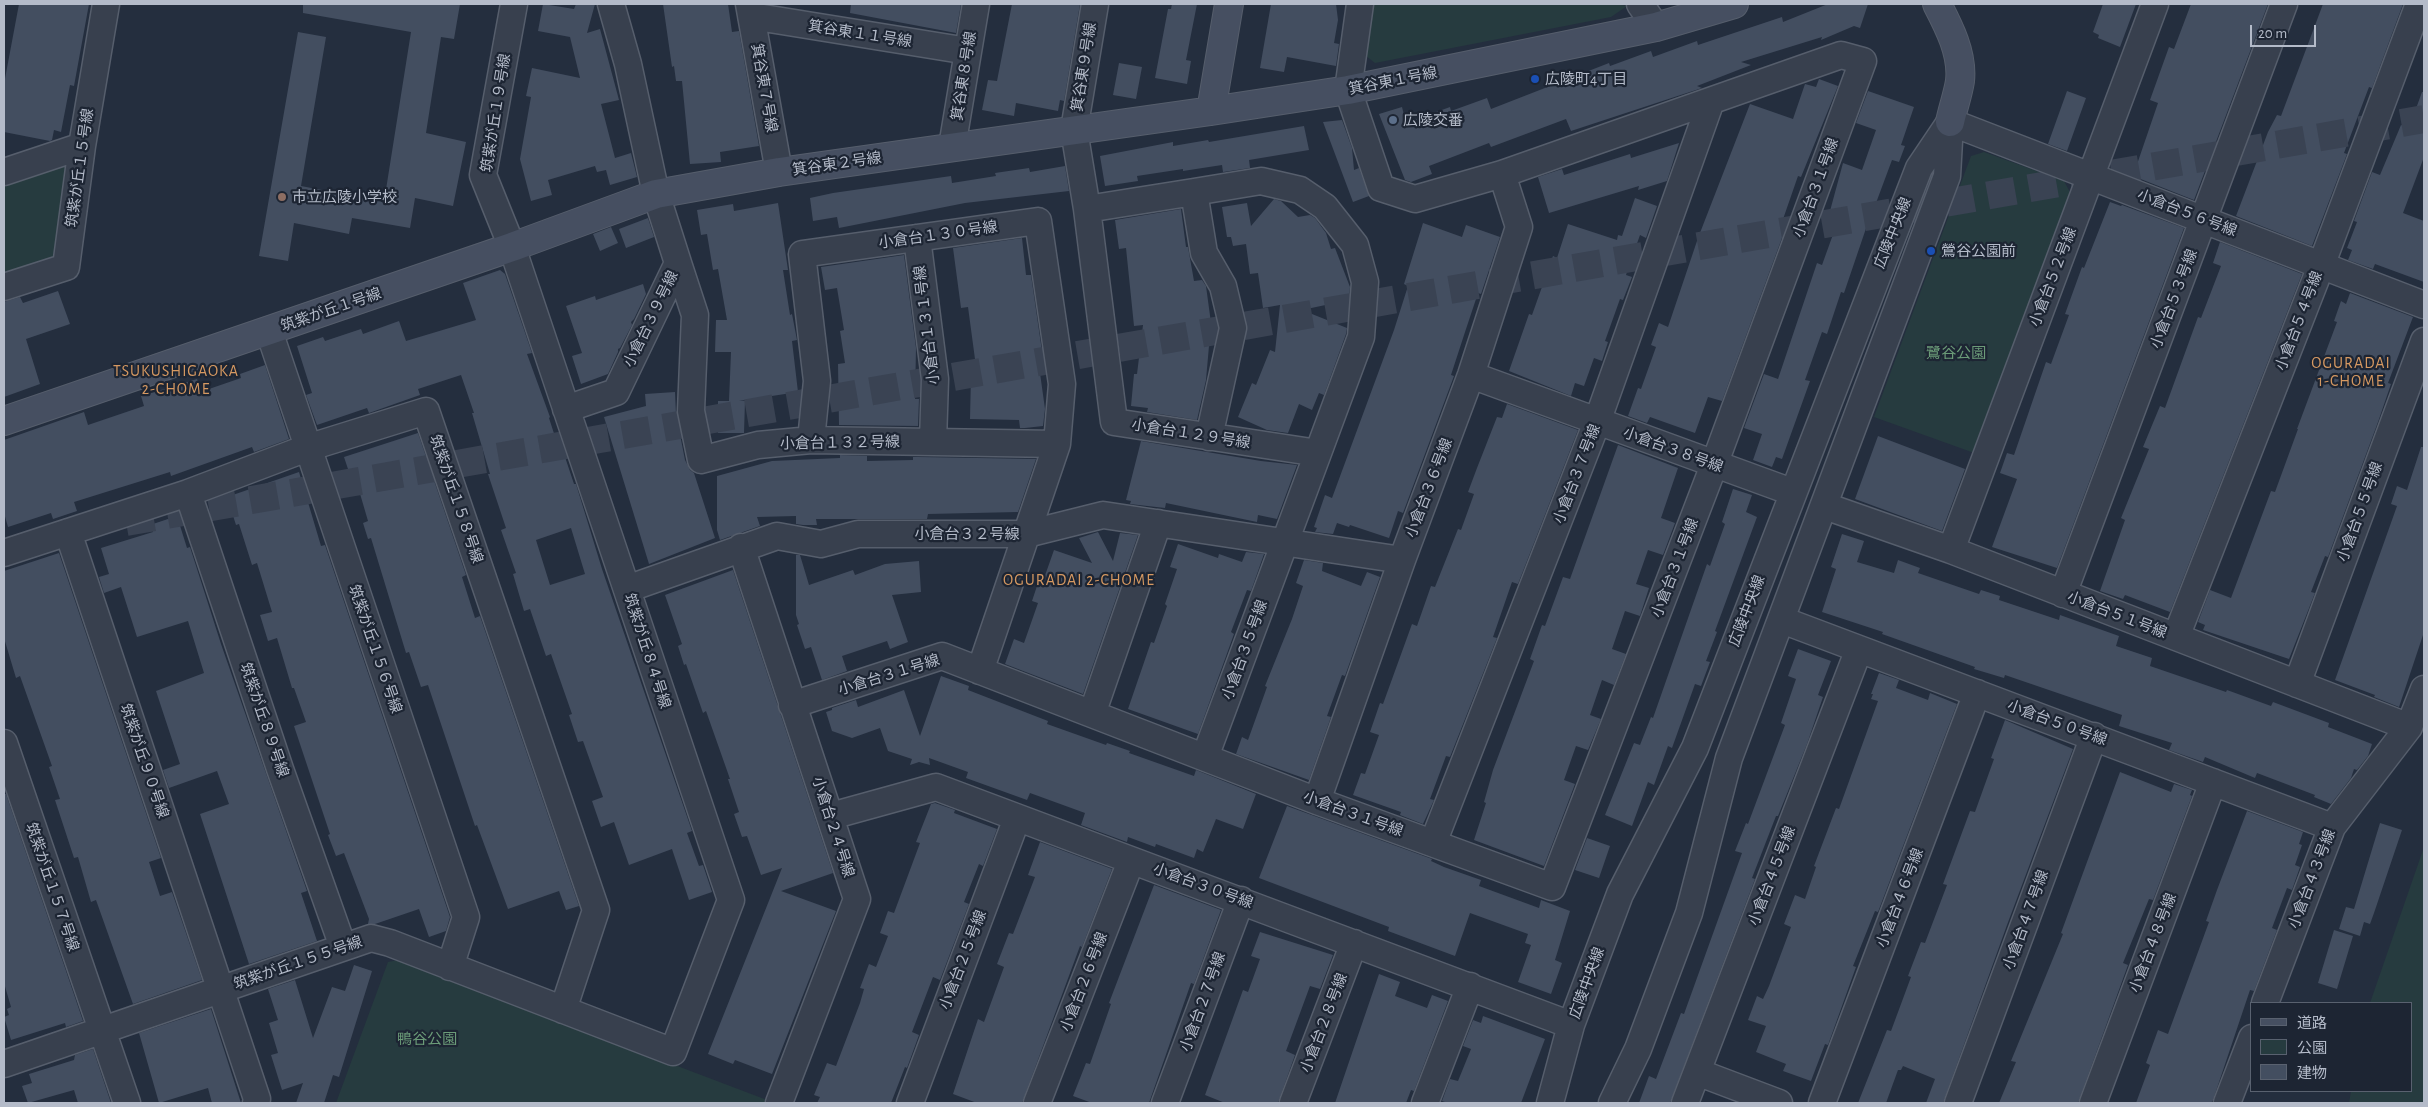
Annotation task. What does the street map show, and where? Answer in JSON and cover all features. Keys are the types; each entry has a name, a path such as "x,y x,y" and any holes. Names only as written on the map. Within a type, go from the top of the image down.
{"street":[{"name":"筑紫が丘１５号線","path":"4,287 66,267 82,146 106,4"},
{"name":"筑紫が丘１９号線","path":"512,247 484,175 514,4"},
{"path":"611,4 628,64 656,194"},
{"name":"箕谷東８号線","path":"952,147 976,4"},
{"name":"箕谷東９号線","path":"1074,130 1095,4"},
{"path":"1211,111 1229,4"},
{"path":"1348,90 1360,4"},
{"path":"1640,4 1658,15"},
{"name":"箕谷東１号線","path":"1211,111 1348,90 1658,15 1734,4"},
{"name":"広陵中央線","path":"1612,1103 1638,1050 1689,913 1729,758 1947,176 1950,122 1960,80 1959,58 1937,4"},
{"name":"小倉台５２号線","path":"1951,550 2155,4"},
{"name":"小倉台５３号線","path":"2063,594 2205,220 2284,4"},
{"name":"小倉台５４号線","path":"2176,637 2419,4"},
{"name":"箕谷東１１号線","path":"750,10 968,51"},
{"name":"箕谷東７号線","path":"750,10 779,172"},
{"name":"小倉台３１号線","path":"792,705 942,656 1317,800 1552,887 1714,465 1863,62 1841,55 1502,174 1414,199 1381,188 1348,90"},
{"name":"小倉台３７号線","path":"1433,843 1597,422 1711,101"},
{"name":"箕谷東２号線","path":"656,194 779,172 1211,111"},
{"name":"広陵中央線","path":"1550,1103 1571,1025 1620,894 1694,748 1919,168 1950,122"},
{"name":"小倉台５６号線","path":"1950,122 2424,305"},
{"name":"小倉台１２９号線","path":"1074,130 1088,208 1114,422 1318,453"},
{"path":"4,172 82,146"},
{"name":"小倉台３６号線","path":"1317,800 1402,560 1471,375 1519,227 1502,174"},
{"path":"1088,208 1261,181 1300,190 1325,207 1355,245 1365,282 1361,338 1285,542"},
{"path":"1194,192 1204,253 1223,286 1233,328 1208,436"},
{"name":"筑紫が丘１号線","path":"4,421 512,247 656,194"},
{"name":"小倉台３９号線","path":"566,409 616,392 678,263 656,194"},
{"name":"小倉台１３０号線","path":"811,440 817,381 802,254 1038,221 1062,384 1056,444"},
{"name":"小倉台１３１号線","path":"917,238 935,379 933,442"},
{"name":"筑紫が丘８４号線","path":"512,247 731,900 673,1052"},
{"name":"小倉台１３２号線","path":"678,263 695,315 691,411 701,460 758,445 811,440 1056,444"},
{"name":"筑紫が丘１５６号線","path":"269,331 466,917 450,967"},
{"name":"小倉台５５号線","path":"2297,684 2424,341"},
{"name":"小倉台３８号線","path":"1471,375 1792,492"},
{"name":"筑紫が丘１５８号線","path":"4,553 188,493 307,448 426,410 596,910 563,1010"},
{"path":"980,671 1056,444"},
{"name":"筑紫が丘８９号線","path":"188,493 280,769 343,947"},
{"name":"小倉台５１号線","path":"1824,506 1951,550 2409,727"},
{"name":"小倉台３２号線","path":"627,589 776,536 821,544 858,534 1027,534 1103,515 1402,560"},
{"path":"1092,714 1158,523"},
{"name":"筑紫が丘９０号線","path":"68,532 221,989 257,1099 256,1103"},
{"name":"小倉台３５号線","path":"1204,757 1285,542"},
{"name":"小倉台２４号線","path":"741,547 857,899 779,1103"},
{"name":"小倉台５０号線","path":"1782,620 2332,826"},
{"name":"小倉台４５号線","path":"1685,1103 1860,649"},
{"name":"小倉台４３号線","path":"2265,1002 2332,826 2409,727 2424,689"},
{"name":"小倉台４６号線","path":"1822,1103 1978,693"},
{"name":"小倉台４７号線","path":"1958,1103 2094,736"},
{"name":"筑紫が丘１５７号線","path":"4,743 127,1103"},
{"name":"小倉台４８号線","path":"2093,1103 2213,782"},
{"name":"小倉台３０号線","path":"831,816 936,787 1571,1025"},
{"name":"小倉台２５号線","path":"910,1103 1017,818"},
{"name":"小倉台２６号線","path":"1037,1103 1131,861"},
{"name":"小倉台２７号線","path":"1165,1103 1241,900"},
{"name":"筑紫が丘１５５号線","path":"4,1064 371,938 673,1052"},
{"name":"小倉台２８号線","path":"1294,1103 1354,943"},
{"path":"1424,1103 1470,986"},
{"path":"2227,1103 2250,1043"},
{"path":"1697,1072 1779,1103"}],"green space":[{"path":"1369,4 1614,4 1627,6 1611,17 1375,63 1361,52"},
{"name":"鷺谷公園","path":"1984,152 2064,181 2072,196 1977,454 1874,417 1971,156"},
{"path":"71,158 58,252 48,264 4,276 4,181"},
{"path":"2424,847 2424,1103 2349,1103 2351,1092 2413,1092 2413,1002 2370,1002"},
{"name":"鴨谷公園","path":"398,960 767,1100 766,1103 336,1103 388,962"}],"building":[{"path":"19,4 89,4 74,86 70,85 61,132 54,130 52,140 50,141 4,132 4,84"},
{"path":"303,4 460,4 454,39 441,37 426,133 466,142 453,206 415,198 410,228 352,218 349,234 294,223 288,261 259,256 298,32 326,37 301,186 384,202 411,32 303,13"},
{"path":"543,4 574,9 576,4 595,4 587,33 600,29 619,100 601,104 615,158 631,153 637,177 610,185 606,170 597,172 595,166 548,180 552,195 531,201 520,159 531,97 526,96 532,68 580,78 570,37 538,31"},
{"path":"663,4 728,4 732,32 739,31 759,146 720,152 721,162 690,164 682,81 676,81 674,66 672,67"},
{"path":"851,4 961,4 956,33 850,13"},
{"path":"1012,4 1080,4 1064,101 1060,100 1058,111 1016,103 1014,116 982,110 988,80 997,81"},
{"path":"1172,4 1197,4 1186,60 1191,61 1187,84 1155,78 1168,9 1171,9"},
{"path":"1271,4 1336,4 1338,20 1334,43 1339,44 1336,66 1287,57 1284,72 1260,68"},
{"path":"1828,4 1868,4 1860,28 1854,26 1821,40 1822,37 1741,62 1751,65 1697,86 1702,88 1571,131 1566,119 1491,147 1489,143 1429,166 1432,174 1411,182 1405,180 1379,114 1402,107 1406,123 1450,107 1451,111 1487,98 1491,109 1609,63 1610,66 1651,51 1653,57 1697,41 1698,45 1782,17 1783,22"},
{"path":"2103,4 2136,4 2120,47 2098,38 2099,35 2093,32"},
{"path":"2191,4 2268,4 2194,200 2133,176 2158,103 2150,100 2169,47 2174,49"},
{"path":"2323,4 2403,4 2372,88 2369,87 2344,153 2347,154 2312,246 2236,216 2268,132 2277,115 2281,116"},
{"path":"1119,63 1142,67 1136,99 1113,95"},
{"path":"1819,79 1838,86 1801,177 1798,176 1781,225 1786,227 1722,401 1708,397 1695,433 1650,417 1647,423 1628,416 1638,388 1641,389 1656,347 1651,345 1659,323 1668,327 1698,238 1750,104 1793,119 1805,84 1816,87"},
{"path":"1868,91 1914,107 1901,145 1905,146 1899,162 1892,160 1875,202 1844,293 1841,292 1827,334 1822,332 1805,380 1810,381 1782,459 1776,457 1772,467 1753,460 1762,434 1744,428 1764,374 1778,379 1817,263 1822,265 1840,215 1830,211 1843,163 1862,170 1876,130 1856,123"},
{"path":"2067,91 2086,98 2067,151 2048,144"},
{"path":"2422,92 2424,92 2424,157 2403,213 2424,221 2424,282 2375,264 2373,269 2348,260 2352,250 2347,248 2357,222 2354,221 2372,172 2380,175 2401,125 2409,128"},
{"path":"1342,120 1352,148 1354,170 1359,168 1369,196 1353,202 1323,122"},
{"path":"1304,126 1309,150 1249,160 1250,168 1223,172 1222,165 1183,171 1183,169 1137,176 1138,181 1105,186 1100,156 1173,142 1173,146 1208,140 1209,142"},
{"path":"1679,143 1667,181 1638,190 1639,186 1549,213 1538,177 1562,169 1564,175 1630,154 1631,158"},
{"path":"1065,166 1069,191 965,203 839,228 837,217 813,221 810,198 951,176 952,183 996,176 995,173 1029,168 1030,172"},
{"path":"1635,198 1657,206 1646,238 1640,235 1626,275 1632,277 1623,300 1620,299 1605,341 1608,342 1602,361 1594,358 1584,386 1575,383 1571,396 1509,371 1529,314 1532,315 1553,256 1557,258 1568,224 1617,240 1618,235 1622,236"},
{"path":"1274,199 1281,201 1298,217 1310,215 1315,218 1326,233 1331,249 1335,248 1350,287 1349,300 1302,310 1347,328 1324,395 1319,393 1312,410 1299,404 1288,433 1267,430 1238,417 1252,383 1256,385 1270,350 1275,352 1280,305 1263,308 1258,273 1250,274 1246,244 1233,246 1231,237 1227,237 1222,207 1247,203 1251,226"},
{"path":"2110,202 2184,228 2057,568 1992,547 2017,479 2000,473 2007,453 2014,455 2046,362 2051,364 2069,315 2065,314 2082,267 2084,268"},
{"path":"778,203 788,270 783,270 790,315 792,314 797,340 792,341 798,392 739,401 745,401 744,433 718,433 718,401 729,401 731,352 715,352 716,320 727,320 718,269 713,270 707,234 701,235 697,210 733,204 734,211"},
{"path":"1181,209 1186,247 1188,247 1194,281 1202,280 1206,286 1211,323 1206,380 1197,420 1147,412 1148,408 1131,406 1134,374 1137,374 1143,325 1134,326 1126,248 1119,249 1115,220"},
{"path":"648,218 654,237 626,248 619,229"},
{"path":"1423,223 1462,237 1466,225 1500,237 1481,294 1478,293 1466,329 1451,375 1454,376 1403,513 1398,511 1389,538 1350,525 1349,527 1337,523 1333,534 1315,532 1317,528 1314,527 1325,495 1332,498 1394,330 1408,286 1404,284"},
{"path":"611,227 618,243 600,251 593,234"},
{"path":"1022,238 1026,275 1031,275 1045,372 1040,373 1045,409 1043,426 1025,428 1020,428 1019,420 970,419 971,375 977,374 968,307 961,308 953,248"},
{"path":"2220,242 2302,274 2170,612 2125,595 2123,599 2100,591 2125,520 2121,518 2149,449 2143,447 2160,406 2165,408 2198,317 2201,318 2221,266 2213,263"},
{"path":"904,255 916,348 915,399 919,399 918,426 839,425 838,364 845,363 840,331 844,330 837,288 825,290 821,267"},
{"path":"500,270 505,274 532,353 527,354 550,417 560,452 563,451 574,484 576,484 602,569 692,831 687,833 699,866 703,865 712,892 689,900 672,849 629,865 614,822 601,827 592,801 603,797 583,741 578,742 569,715 572,714 551,654 546,656 530,609 524,611 513,574 516,573 501,530 506,528 488,474 490,474 472,413 474,413 461,375 418,389 420,395 369,413 367,408 317,425 306,395 312,393 297,346 323,337 325,341 361,329 363,334 399,321 406,341 476,320 463,283","holes":["571,528 585,574 550,585 536,540"]},
{"path":"643,284 646,294 631,322 632,325 618,349 608,374 581,384 572,356 582,353 566,306 595,296 596,300"},
{"path":"58,291 70,324 26,339 40,384 4,397 4,302 20,297 23,303"},
{"path":"2350,293 2413,317 2388,383 2391,384 2378,422 2328,557 2325,556 2311,592 2315,593 2289,659 2203,630 2205,625 2198,622 2210,590 2231,598 2271,491 2275,492 2337,322 2334,321 2341,301 2346,304"},
{"path":"265,365 289,439 254,452 252,447 171,476 170,472 74,502 77,511 53,519 51,513 8,527 4,513 4,440 84,412 88,425 144,406 141,396 197,379 200,387 208,385 209,389 241,378 240,374"},
{"path":"675,392 676,414 685,460 690,470 694,473 715,538 649,564 604,417 646,406 645,394"},
{"path":"1507,404 1578,430 1518,584 1512,582 1493,637 1497,638 1450,757 1446,756 1430,799 1434,800 1423,824 1400,815 1401,812 1353,795 1361,773 1365,774 1379,735 1370,732 1380,703 1383,704 1412,624 1417,626 1431,586 1435,587 1458,529 1461,530 1474,494 1468,492 1497,417 1502,418"},
{"path":"418,433 466,575 462,577 475,618 480,616 579,906 566,910 559,891 508,909 477,825 475,826 428,685 421,687 409,652 406,653 371,538 368,539 363,523 368,521 356,480 352,481 344,457"},
{"path":"1878,436 1965,469 1942,531 1855,499"},
{"path":"1141,441 1261,461 1297,465 1277,519 1258,515 1257,522 1166,503 1165,508 1130,504 1131,501 1126,500"},
{"path":"1618,445 1678,468 1661,518 1675,523 1663,555 1648,550 1636,584 1649,588 1640,616 1625,611 1612,649 1626,654 1614,685 1602,680 1590,715 1601,719 1588,750 1576,746 1564,780 1575,784 1544,866 1474,840 1486,803 1484,802 1493,770 1534,661 1530,659 1542,625 1545,626 1563,577 1570,579"},
{"path":"2421,447 2424,447 2424,632 2399,707 2374,697 2375,695 2335,680 2397,506 2391,504 2397,486 2407,490"},
{"path":"840,455 867,456 867,461 913,460 913,457 1036,459 1018,512 928,514 927,519 816,519 817,525 796,524 796,516 757,517 760,526 720,540 717,530 717,476 772,461 840,458"},
{"path":"299,472 321,546 325,545 450,917 446,931 429,937 419,909 375,924 368,924 369,919 344,853 336,856 294,726 306,722 294,688 292,688 277,638 268,641 260,615 272,612 257,563 252,565 239,524 236,525 227,497"},
{"path":"1733,489 1752,495 1746,512 1757,517 1715,631 1717,632 1706,661 1710,662 1701,686 1695,684 1672,748 1668,746 1654,785 1648,782 1632,826 1605,815 1634,743 1640,745 1651,717 1653,718 1707,564 1710,566 1725,524 1722,522"},
{"path":"177,516 187,548 190,547 221,644 307,891 301,893 317,941 249,964 200,814 229,804 217,771 169,788 163,770 180,764 156,691 204,673 188,621 137,637 121,587 104,593 99,577 109,574 101,548 153,532 150,525"},
{"path":"1098,532 1113,561 1120,533 1138,535 1083,694 1005,664 1014,639 1024,643 1038,603 1032,601 1038,583 1042,584 1054,550 1092,563 1079,538"},
{"path":"1842,534 1864,541 1857,562 1894,573 1898,560 1920,568 1918,573 1979,594 1981,590 2000,596 1999,600 2059,620 2060,615 2119,636 2116,646 2152,658 2150,666 2271,706 2273,702 2329,723 2328,727 2372,744 2368,756 2357,770 2354,769 2351,778 2331,804 2314,797 2315,795 2257,773 2255,778 2205,757 2203,762 2169,750 2172,743 2119,726 2122,715 2005,675 2004,678 1974,669 1975,667 1882,634 1883,632 1822,612 1836,569 1831,567"},
{"path":"1178,544 1218,558 1219,554 1242,562 1246,552 1264,554 1251,591 1247,590 1231,632 1234,634 1198,734 1128,709 1151,642 1154,643 1167,606 1165,604 1177,569 1170,567"},
{"path":"59,553 161,858 149,862 160,896 172,892 202,980 133,1004 96,900 91,902 78,857 74,858 55,800 60,799 49,767 52,766 20,676 16,678 4,638 4,571"},
{"path":"796,555 800,555 809,585 853,570 855,575 885,564 919,561 921,592 892,595 908,642 890,649 887,641 842,656 847,671 822,680 811,647 805,649 797,625 799,624 796,615"},
{"path":"1304,560 1323,563 1322,571 1361,586 1367,572 1380,577 1345,676 1342,675 1327,716 1331,717 1309,780 1236,754 1242,737 1248,740 1267,687 1265,686 1292,619 1303,586 1296,583"},
{"path":"733,570 833,873 781,891 836,911 772,1074 735,1060 733,1064 708,1054 782,868 761,875 747,836 742,837 734,814 739,812 728,779 730,779 706,711 703,713 686,664 684,665 678,646 682,644 665,595"},
{"path":"1798,649 1831,661 1818,695 1823,697 1807,744 1752,878 1755,879 1670,1103 1639,1103 1649,1076 1656,1079 1681,1013 1684,1014 1742,853 1735,851 1746,823 1748,824 1785,725 1781,723 1796,679 1788,676"},
{"path":"1879,673 1899,680 1896,688 1928,700 1930,693 1957,704 1878,912 1875,911 1853,966 1856,967 1828,1045 1825,1044 1811,1081 1783,1071 1786,1064 1756,1052 1766,1026 1748,1020 1757,996 1763,999 1769,986 1791,927 1784,924 1795,895 1805,899 1816,867 1814,866 1836,808 1839,809 1878,701 1871,699 1873,694 1871,694"},
{"path":"941,676 969,686 968,690 1048,721 1047,724 1106,745 1107,743 1130,751 1129,753 1194,776 1196,770 1256,794 1243,829 1216,819 1203,852 1197,849 1194,858 1156,844 1155,847 1128,837 1127,842 1081,825 1085,813 1030,793 1027,800 966,778 968,772 929,758 930,765 919,762 910,765 912,759 888,751 880,728 852,738 832,731 826,712 832,710 832,708 856,700 858,707 904,690 920,736"},
{"path":"2005,720 2073,749 1943,1103 1926,1103 1935,1079 1903,1066 1901,1070 1898,1070 1886,1103 1858,1103 1887,1030 1891,1031 1911,977 1908,976 1921,942 1925,943 1947,885 1943,884 1970,811 1975,812 1994,759 1991,758"},
{"path":"2120,772 2171,792 2174,784 2192,790 2190,795 2192,796 2153,900 2149,899 2123,963 2128,965 2078,1103 1999,1103 2016,1062 2011,1061 2063,934 2061,933"},
{"path":"4,794 6,794 83,1021 66,1027 65,1023 11,1040 4,1017 9,1015 7,1009 11,1007 4,983"},
{"path":"935,803 955,810 954,813 997,829 983,866 979,864 964,902 969,904 940,980 933,977 912,1032 919,1035 907,1068 905,1067 891,1103 817,1103 820,1097 814,1095 827,1063 836,1066 860,1003 864,989 860,988 869,964 876,967 888,936 880,933 888,911 894,913 920,843 916,842 931,804"},
{"path":"1287,806 1432,859 1431,861 1444,867 1481,880 1479,886 1539,908 1541,900 1570,911 1555,960 1562,963 1551,994 1518,982 1531,945 1525,943 1528,934 1470,913 1455,956 1388,931 1389,927 1259,878"},
{"path":"2247,811 2303,832 2299,844 2302,845 2295,865 2300,867 2292,890 2287,888 2272,928 2277,930 2254,991 2250,990 2213,1100 2211,1103 2136,1103 2150,1065 2146,1063 2158,1030 2168,1034 2209,922 2206,921"},
{"path":"2380,823 2402,830 2370,924 2364,922 2360,936 2339,929 2346,907 2354,909"},
{"path":"1587,838 1610,846 1599,878 1575,870"},
{"path":"1040,842 1112,869 1082,947 1080,946 1022,1103 977,1103 953,1094 978,1019 984,1022 1004,967 997,964 1009,933 1013,934 1035,877 1028,875"},
{"path":"1154,885 1221,910 1194,984 1191,983 1149,1103 1092,1103 1073,1096 1086,1063 1090,1064 1111,1004 1109,1003"},
{"path":"2334,930 2353,936 2337,989 2318,983"},
{"path":"1260,932 1333,955 1320,989 1310,986 1286,1051 1295,1055 1278,1103 1225,1103 1205,1095 1243,990 1248,992 1260,959 1251,956"},
{"path":"354,965 372,971 339,1077 333,1075 324,1103 296,1103 303,1083 282,1090 271,1055 278,1053 269,1023 278,1020 268,989 295,980 313,1038 332,987 345,991"},
{"path":"1379,974 1400,982 1395,996 1427,1008 1432,995 1448,1001 1414,1091 1411,1090 1406,1103 1335,1103"},
{"path":"211,1009 241,1103 212,1103 208,1088 159,1103 139,1033"},
{"path":"1483,1016 1545,1039 1521,1103 1448,1103 1442,1101 1450,1079 1458,1081 1471,1049 1463,1046 1473,1020 1481,1023"},
{"path":"93,1049 111,1103 78,1103 74,1090 28,1103 22,1086 32,1083 29,1074 74,1060 75,1055"}],"tunnel":[{"path":"126,522 2424,119"}],"place":[{"name":"広陵町4丁目","path":"1535,79"},
{"name":"広陵交番","path":"1393,120"},
{"name":"市立広陵小学校","path":"282,197"},
{"name":"鶯谷公園前","path":"1931,251"}],"district":[{"name":"OGURADAI 1-CHOME","path":"2351,372"},
{"name":"TSUKUSHIGAOKA 2-CHOME","path":"176,380"},
{"name":"OGURADAI 2-CHOME","path":"1079,580"}]}
